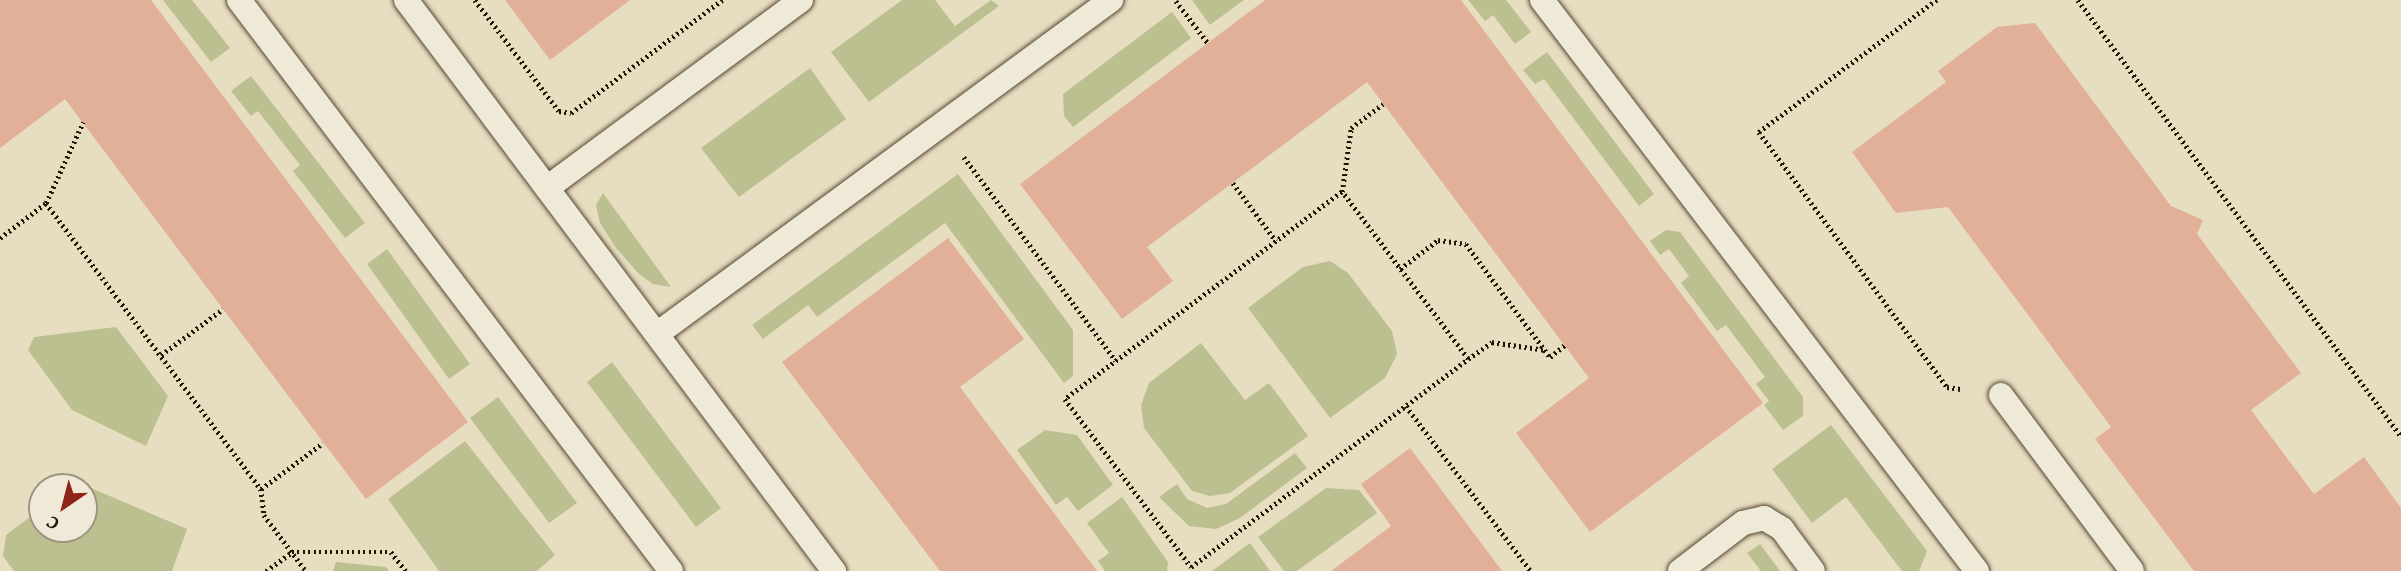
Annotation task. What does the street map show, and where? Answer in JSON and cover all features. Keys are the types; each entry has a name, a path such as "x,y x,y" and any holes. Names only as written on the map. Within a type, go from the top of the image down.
{"lane":[{"path":"239,0 671,571"},
{"path":"406,0 834,571"},
{"path":"547,188 802,0"},
{"path":"657,334 1111,0"},
{"path":"1542,0 1977,571"},
{"path":"2001,395 2132,571"},
{"path":"1680,571 1743,523 1764,518 1782,529 1814,571"}],"path":[{"path":"475,0 559,111 571,113 722,0"},
{"path":"1937,0 1759,132 1947,387 2001,395"},
{"path":"2078,0 2401,436"},
{"path":"1176,1 1208,43"},
{"path":"1384,104 1351,128 1342,192 1065,399 1188,569 1492,342 1546,350"},
{"path":"0,238 46,203 83,122"},
{"path":"964,157 1116,361"},
{"path":"1233,183 1277,241"},
{"path":"1342,192 1468,359"},
{"path":"46,203 261,489 264,514 306,571"},
{"path":"1400,269 1438,240 1466,244 1550,356 1564,345"},
{"path":"161,355 223,309"},
{"path":"1406,406 1531,571"},
{"path":"261,489 323,443"},
{"path":"266,571 292,552 391,552 406,571"}],"green space":[{"path":"163,0 192,0 230,48 211,62"},
{"path":"902,0 935,0 955,26 991,0 999,6 869,102 831,52"},
{"path":"1192,0 1244,0 1210,25"},
{"path":"1468,0 1506,0 1531,32 1515,44 1493,15 1485,21"},
{"path":"1172,12 1191,38 1073,127 1064,116 1063,94"},
{"path":"1547,52 1654,194 1639,206 1544,79 1535,84 1523,70"},
{"path":"810,68 846,119 739,197 701,148"},
{"path":"251,76 365,223 345,238 293,171 300,165 258,111 251,116 231,91"},
{"path":"958,174 1073,330 1073,376 1064,383 945,223 817,317 808,305 763,339 752,325"},
{"path":"603,193 671,287 653,284 639,274 616,248 600,223 596,205"},
{"path":"1666,230 1680,232 1803,397 1803,416 1783,430 1764,405 1769,401 1756,384 1765,377 1726,325 1717,331 1681,283 1689,276 1669,249 1660,255 1650,241"},
{"path":"387,249 470,364 449,379 367,264"},
{"path":"1330,261 1348,273 1392,331 1397,354 1385,378 1330,418 1248,308 1303,267"},
{"path":"116,327 168,396 146,446 72,410 28,350 34,337"},
{"path":"1201,343 1245,400 1269,383 1308,436 1230,493 1210,496 1192,491 1144,428 1141,405 1149,383"},
{"path":"612,362 721,508 696,527 587,382"},
{"path":"498,397 577,503 549,523 470,418"},
{"path":"1831,425 1927,551 1919,571 1902,571 1846,497 1812,523 1772,469"},
{"path":"1045,430 1077,435 1113,485 1078,511 1067,497 1056,505 1017,450"},
{"path":"465,441 555,555 537,571 439,571 388,499"},
{"path":"1295,453 1307,468 1240,518 1216,529 1189,526 1159,497 1177,484 1187,499 1207,508 1226,504"},
{"path":"1326,488 1359,490 1377,513 1297,571 1284,571 1258,537"},
{"path":"98,491 187,529 172,571 14,571 3,556 6,535 28,518 28,543 98,543"},
{"path":"1122,497 1168,562 1167,571 1105,571 1098,561 1109,553 1087,523"},
{"path":"1250,543 1270,571 1212,571"},
{"path":"1760,544 1780,571 1761,571 1747,553"},
{"path":"336,562 386,567 389,571 333,571"}],"building":[{"path":"0,0 151,0 468,422 366,499 65,99 0,148"},
{"path":"505,0 630,0 550,60"},
{"path":"1265,0 1461,0 1763,403 1590,532 1516,433 1589,378 1367,82 1147,247 1173,281 1122,319 1020,184"},
{"path":"2035,23 2171,206 2203,220 2197,234 2301,373 2251,410 2314,494 2364,457 2401,508 2401,571 2194,571 2095,439 2111,427 1948,207 1896,213 1852,152 1946,82 1938,71 1997,27"},
{"path":"948,238 1024,339 960,387 1097,571 940,571 782,362"},
{"path":"1410,448 1502,571 1331,571 1391,526 1361,484"}]}
